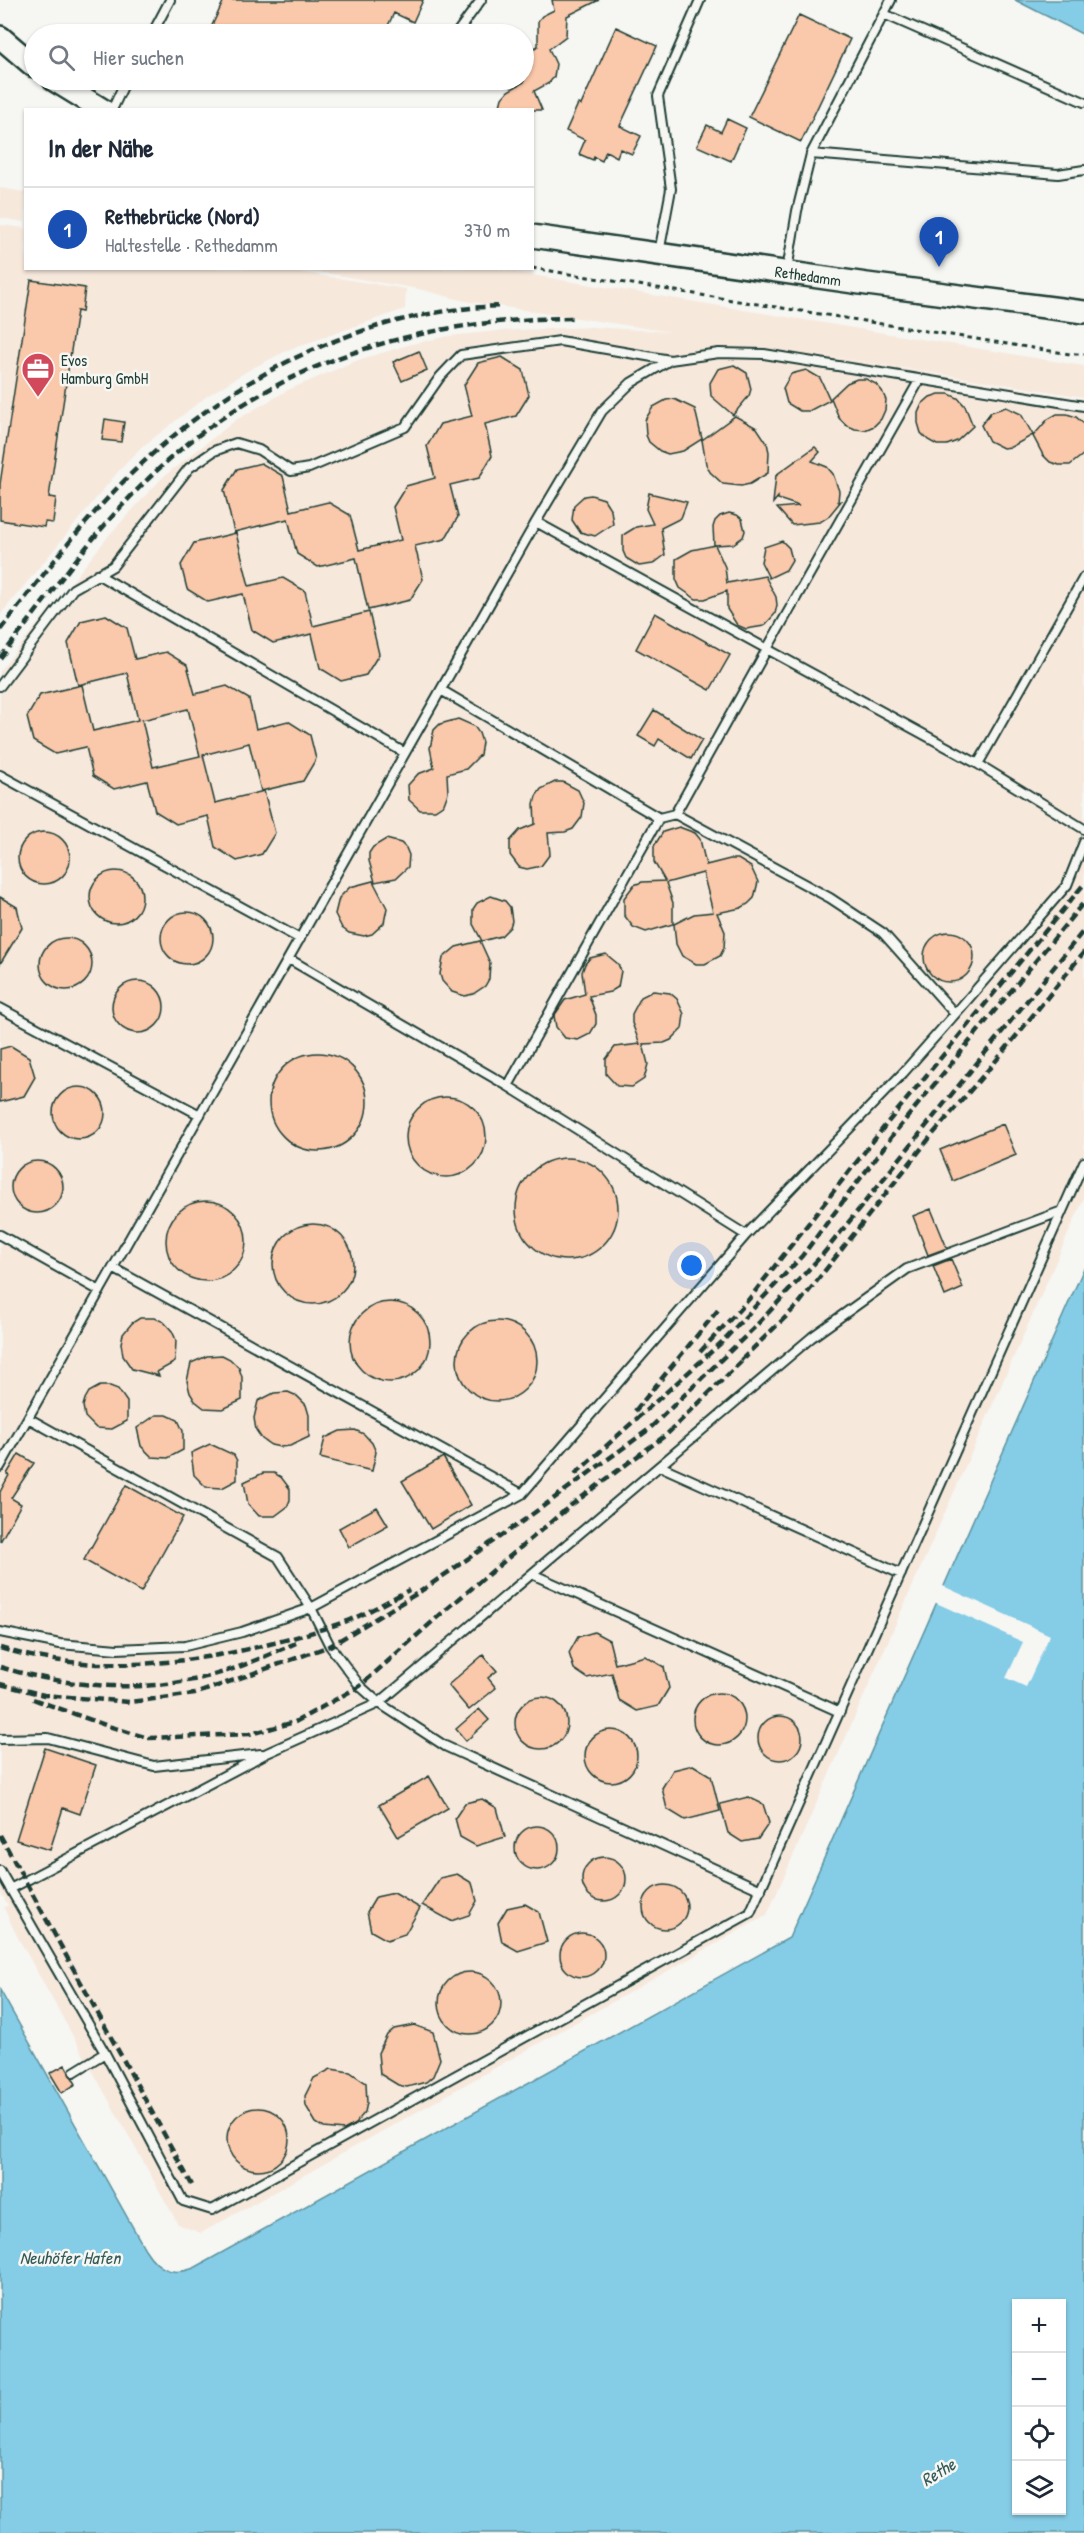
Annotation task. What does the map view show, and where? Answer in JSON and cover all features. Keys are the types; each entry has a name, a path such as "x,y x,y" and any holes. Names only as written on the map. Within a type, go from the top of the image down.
{"main road":[{"path":"0,37 24,57"},
{"path":"70,90 100,108"},
{"name":"Rethedamm","path":"534,236 1084,312"}],"lane":[{"path":"157,24 170,0"},
{"path":"463,24 481,0"},
{"path":"658,255 671,189 658,96 700,0"},
{"path":"786,272 797,211 812,154 891,0"},
{"path":"884,14 1084,102"},
{"path":"113,108 121,90"},
{"path":"812,154 1058,174 1084,170"},
{"path":"0,686 73,589 113,566 189,468 214,451 236,443 259,450 291,471 309,468 405,427 440,377 461,355 560,341 670,360 719,353 764,354 1084,406"},
{"path":"0,1467 536,522 602,411 632,383 670,360"},
{"path":"675,814 919,381"},
{"path":"536,522 978,764 1084,829"},
{"path":"97,574 405,753"},
{"path":"978,764 1084,577"},
{"path":"441,690 659,818 675,814 830,898 883,933 955,1014"},
{"path":"0,775 300,939"},
{"path":"508,1086 659,818"},
{"path":"0,1632 60,1644 117,1649 185,1646 242,1632 311,1608 522,1494 746,1235 903,1073 955,1014 1066,885 1084,842"},
{"path":"289,959 508,1086 746,1235"},
{"path":"0,1008 200,1115"},
{"path":"0,1871 105,2053 183,2201 212,2210 750,1913 1084,1162"},
{"path":"10,1889 267,1753 379,1702 812,1337 907,1269 1062,1211"},
{"path":"0,1235 100,1291"},
{"path":"113,1268 522,1494"},
{"path":"28,1418 278,1557 311,1608 330,1646 360,1686 379,1702 445,1746 760,1890"},
{"path":"0,1446 9,1451"},
{"path":"660,1466 901,1574"},
{"path":"532,1574 840,1712"},
{"path":"0,1739 48,1738 154,1766 267,1753"},
{"path":"74,2072 105,2053"}],"path":[{"path":"534,268 1070,354 1084,354"}],"shaded area":[{"path":"0,188 24,192 24,222 0,218"},
{"path":"0,225 24,228 24,270 286,270 406,289 405,309 290,349 249,370 207,396 141,448 117,473 0,615"},
{"path":"307,270 501,270 1084,366 1084,397 802,352 1084,399 1084,1198 767,1915 201,2233 178,2224 16,1934 4,1908 8,1905 0,1891 0,671 111,533 164,476 236,420 288,390 358,360 449,336 498,331 592,327 671,332 465,301 419,289"}],"water":[{"path":"1015,0 1084,0 1084,35"},
{"path":"1084,1268 1084,2533 0,2533 0,1990 145,2249 155,2262 167,2270 180,2271 196,2267 789,1938"}],"pier":[{"path":"941,1585 1050,1635 1026,1687 1006,1678 1023,1642 934,1602"}],"building":[{"path":"224,0 423,0 413,22 394,13 389,24 213,24"},
{"path":"552,0 599,0 567,16 566,36 549,49 556,64 554,77 549,83 534,91 542,110 500,108 502,98 510,90 534,90 534,48 538,46 538,21 542,16 554,10"},
{"path":"799,15 850,39 801,142 749,117"},
{"path":"616,27 657,46 620,126 641,136 632,154 620,149 617,157 606,151 602,161 594,157 593,160 579,154 585,140 566,131 578,104 581,105"},
{"path":"727,119 746,128 731,161 697,146 707,125 721,132"},
{"name":"Evos Hamburg GmbH","path":"31,280 85,288 82,312 77,311 49,497 56,498 53,523 45,522 44,527 0,520 0,484"},
{"path":"419,351 427,370 402,381 393,362"},
{"path":"502,357 523,370 529,395 516,416 485,424 492,456 479,478 450,485 458,517 445,539 415,546 423,579 410,600 368,610 356,558 318,567 297,554 288,519 234,532 224,490 237,469 261,463 283,476 291,511 328,502 350,515 359,550 401,540 393,507 406,486 435,478 427,446 440,424 472,416 464,385 478,363"},
{"path":"734,365 747,373 751,389 749,396 733,415 711,396 710,383 718,369"},
{"path":"806,370 820,378 830,400 809,411 800,411 787,403 783,388 791,374"},
{"path":"857,379 866,379 876,384 886,400 881,419 874,426 865,430 846,425 839,418 831,398 847,383"},
{"path":"949,394 958,398 965,406 973,426 957,441 947,445 937,445 928,440 921,433 918,423 918,413 922,404 930,397"},
{"path":"674,399 695,409 702,439 683,451 668,454 649,442 645,420 653,407 666,400"},
{"path":"1006,407 1021,414 1033,435 1011,447 1003,448 989,441 981,425 991,412"},
{"path":"1057,414 1076,417 1084,424 1084,454 1070,465 1050,462 1043,455 1033,436 1048,419"},
{"path":"735,416 757,428 767,443 769,452 768,473 750,484 741,486 723,484 710,472 706,464 702,440"},
{"path":"105,419 124,422 121,442 102,440"},
{"path":"815,447 820,452 812,461 827,467 833,474 839,491 838,502 841,501 828,517 820,522 792,525 777,508 799,506 778,499 778,497 773,503 776,475"},
{"path":"649,493 687,502 681,518 661,528 665,555 653,564 639,566 626,558 623,551 623,535 636,527 653,524 646,509"},
{"path":"591,495 604,499 611,510 613,524 595,536 580,532 572,520 574,505 584,496"},
{"path":"729,513 742,519 745,531 743,537 733,544 714,545 715,521 720,516"},
{"path":"236,533 249,586 283,578 305,591 313,626 369,612 379,654 366,675 341,681 320,668 312,634 273,643 252,630 243,594 208,602 187,589 181,565 194,543"},
{"path":"782,541 789,548 792,560 786,570 769,578 761,562 764,547"},
{"path":"715,545 725,567 727,583 765,576 776,597 777,605 775,614 764,626 746,629 737,625 727,609 727,591 705,599 696,599 680,588 676,579 676,559 692,550"},
{"path":"655,613 730,655 710,690 636,649"},
{"path":"106,615 127,628 135,659 166,652 187,665 195,694 227,686 249,699 256,729 288,721 310,735 316,759 303,781 261,791 249,743 203,755 215,803 264,791 275,833 262,854 237,861 215,847 208,816 176,824 155,811 147,781 114,789 93,776 86,747 55,754 33,741 27,717 40,695 82,685 93,731 138,720 127,673 78,685 68,643 81,621","holes":["188,709 200,756 153,767 142,720"]},
{"path":"654,710 702,740 691,759 659,739 655,746 638,736"},
{"path":"458,719 474,726 479,733 482,742 480,755 466,769 447,774 448,793 444,804 435,810 420,810 409,800 408,785 418,774 434,768 430,748 434,730 440,724"},
{"path":"555,782 563,782 578,790 584,803 582,817 573,829 548,833 550,854 541,866 527,869 519,867 510,855 510,841 520,830 535,824 536,796 541,789"},
{"path":"679,827 695,833 700,839 706,865 738,859 751,867 758,882 754,898 748,904 741,908 717,913 725,932 724,948 720,956 705,964 696,964 682,956 676,944 674,924 694,914 713,912 703,873 666,883 673,903 673,924 646,932 633,927 624,915 624,898 634,885 642,882 665,881 654,862 654,846 663,832"},
{"path":"39,832 49,832 63,839 70,858 63,877 49,884 39,884 29,880 22,873 18,863 18,853 22,843 29,836"},
{"path":"386,839 401,843 406,848 409,855 408,867 396,878 375,882 369,853 373,847"},
{"path":"111,871 121,871 135,878 142,897 135,916 121,923 111,923 101,919 94,912 90,902 90,892 94,882 101,875"},
{"path":"373,881 387,908 384,923 372,934 364,936 349,933 342,928 335,914 339,898 350,887"},
{"path":"491,896 505,901 510,907 512,921 510,927 501,936 482,941 473,924 473,909 477,903"},
{"path":"0,897 17,907 22,928 0,964"},
{"path":"182,912 192,912 206,919 213,938 206,957 192,964 182,964 172,960 165,953 161,943 161,933 165,923 172,916"},
{"path":"944,932 954,932 967,939 974,952 974,962 967,975 954,982 944,982 935,978 928,971 924,962 924,952 928,943 935,936"},
{"path":"61,938 71,938 85,945 92,964 85,983 71,990 61,990 51,986 44,979 40,969 40,959 44,949 51,942"},
{"path":"480,941 490,963 489,979 485,986 473,994 465,996 452,992 442,981 440,974 443,958 456,947"},
{"path":"606,954 618,964 621,971 618,987 610,992 589,996 596,1015 596,1024 590,1034 578,1040 565,1038 556,1027 554,1016 565,1000 585,994 582,972 590,958"},
{"path":"133,981 143,981 157,988 164,1007 157,1026 143,1033 133,1033 123,1029 116,1022 112,1012 112,1002 116,992 123,985"},
{"path":"653,991 670,993 677,999 684,1014 682,1029 671,1040 664,1043 643,1044 648,1064 644,1079 632,1087 617,1086 606,1074 606,1059 615,1047 640,1044 632,1023 632,1014 641,997"},
{"path":"11,1046 29,1057 35,1077 24,1096 0,1102 0,1049"},
{"path":"318,1053 337,1056 353,1067 364,1083 367,1102 364,1121 353,1137 337,1148 318,1151 299,1148 283,1137 272,1121 269,1102 272,1083 283,1067 299,1056"},
{"path":"74,1087 84,1087 98,1094 105,1113 98,1132 84,1139 74,1139 64,1135 57,1128 53,1118 53,1108 57,1098 64,1091"},
{"path":"446,1097 461,1100 474,1109 483,1122 486,1137 483,1152 474,1165 461,1174 446,1177 431,1174 418,1165 409,1152 406,1137 409,1122 418,1109 431,1100"},
{"path":"1003,1124 1016,1155 953,1181 940,1150"},
{"path":"567,1158 596,1166 610,1180 618,1209 610,1238 596,1252 567,1260 538,1252 524,1238 516,1209 524,1180 538,1166"},
{"path":"32,1161 42,1161 56,1168 63,1187 56,1206 42,1213 32,1213 22,1209 15,1202 11,1192 11,1182 15,1172 22,1165"},
{"path":"206,1201 221,1204 234,1213 243,1226 246,1241 243,1256 234,1269 221,1278 206,1281 191,1278 178,1269 169,1256 166,1241 169,1226 178,1213 191,1204"},
{"path":"931,1209 947,1248 928,1255 913,1216"},
{"path":"313,1224 328,1227 341,1236 350,1249 353,1264 350,1279 341,1292 328,1301 313,1304 298,1301 285,1292 276,1279 273,1264 276,1249 285,1236 298,1227"},
{"path":"951,1259 963,1288 945,1296 933,1266"},
{"path":"390,1302 405,1305 418,1314 427,1327 430,1342 427,1357 418,1370 405,1379 390,1382 375,1379 362,1370 353,1357 350,1342 353,1327 362,1314 375,1305"},
{"path":"140,1318 155,1318 164,1322 176,1340 175,1362 157,1372 159,1376 132,1369 123,1356 121,1343 123,1334 132,1323"},
{"path":"497,1321 512,1324 525,1333 534,1346 537,1361 534,1376 525,1389 512,1398 497,1401 482,1398 469,1389 460,1376 457,1361 460,1346 469,1333 482,1324"},
{"path":"222,1355 239,1368 242,1377 242,1400 223,1409 204,1408 195,1401 190,1393 187,1381 191,1363 207,1356"},
{"path":"100,1386 118,1389 127,1402 127,1421 112,1429 96,1428 85,1417 83,1406 85,1399 89,1392"},
{"path":"288,1392 297,1396 306,1405 309,1415 309,1437 290,1446 271,1445 262,1439 256,1430 254,1418 258,1401 274,1393"},
{"path":"156,1415 167,1415 178,1420 183,1431 183,1450 168,1458 152,1457 141,1446 137,1428"},
{"path":"355,1430 364,1434 376,1452 372,1471 320,1458 325,1438 340,1431"},
{"path":"210,1444 234,1455 237,1461 237,1480 222,1488 206,1487 194,1475 191,1453"},
{"path":"19,1454 34,1463 11,1498 21,1504 0,1542 0,1492"},
{"path":"443,1457 471,1505 431,1529 402,1481"},
{"path":"263,1473 274,1473 281,1477 290,1489 290,1500 287,1507 275,1516 259,1516 248,1504 244,1482"},
{"path":"126,1485 183,1517 141,1592 84,1560"},
{"path":"377,1507 388,1525 349,1547 339,1528"},
{"path":"594,1632 609,1640 615,1664 645,1656 664,1667 669,1688 658,1706 637,1711 619,1700 612,1673 587,1678 574,1669 569,1653 578,1637"},
{"path":"483,1655 497,1671 488,1678 496,1688 469,1710 448,1685"},
{"path":"714,1693 724,1693 738,1700 745,1719 738,1738 724,1745 714,1745 704,1741 697,1734 693,1724 693,1714 697,1704 704,1697"},
{"path":"536,1697 546,1697 560,1704 567,1723 560,1742 546,1749 536,1749 526,1745 519,1738 515,1728 515,1718 519,1708 526,1701"},
{"path":"479,1709 489,1720 466,1741 456,1729"},
{"path":"780,1716 795,1723 802,1738 795,1753 780,1760 765,1753 758,1738 765,1723"},
{"path":"606,1730 616,1730 630,1737 637,1756 630,1775 616,1782 606,1782 596,1778 589,1771 585,1761 585,1751 589,1741 596,1734"},
{"path":"45,1748 96,1765 80,1814 63,1808 50,1850 16,1840"},
{"path":"693,1765 711,1776 720,1811 685,1820 667,1809 662,1788 673,1770"},
{"path":"429,1776 448,1808 398,1837 379,1805"},
{"path":"748,1797 763,1804 769,1823 758,1839 742,1842 728,1833 720,1804"},
{"path":"482,1799 497,1808 505,1837 476,1846 460,1837 455,1818 465,1803"},
{"path":"537,1826 546,1827 553,1832 558,1839 558,1857 553,1864 546,1869 537,1870 528,1869 521,1864 516,1857 515,1848 516,1839 521,1832 528,1827"},
{"path":"604,1857 613,1858 620,1863 625,1870 625,1888 620,1895 613,1900 604,1901 595,1900 588,1895 583,1888 582,1879 583,1870 588,1863 595,1858"},
{"path":"457,1874 472,1883 477,1901 469,1915 451,1921 422,1905 440,1878"},
{"path":"665,1885 674,1886 681,1891 686,1898 686,1916 681,1923 674,1928 665,1929 656,1928 649,1923 644,1916 643,1907 644,1898 649,1891 656,1886"},
{"path":"394,1893 420,1908 405,1934 387,1940 371,1931 367,1912 376,1897"},
{"path":"525,1904 539,1912 547,1942 518,1951 502,1942 498,1923 507,1908"},
{"path":"582,1933 591,1934 598,1939 603,1946 603,1964 598,1971 591,1976 582,1977 573,1976 566,1971 561,1964 560,1955 561,1946 566,1939 573,1934"},
{"path":"470,1972 482,1974 492,1981 499,1991 501,2003 499,2015 492,2025 482,2032 470,2034 458,2032 448,2025 441,2015 439,2003 441,1991 448,1981 458,1974"},
{"path":"414,2025 433,2032 440,2059 433,2076 426,2082 407,2087 398,2085 380,2074 378,2053 387,2035 394,2029"},
{"path":"65,2065 76,2084 62,2093 50,2073"},
{"path":"331,2069 350,2072 366,2083 365,2112 355,2124 344,2130 324,2128 316,2123 306,2106 305,2096 314,2078"},
{"path":"258,2108 275,2113 280,2117 284,2122 289,2139 284,2156 280,2161 275,2165 258,2170 241,2165 236,2161 232,2156 227,2139 232,2122 236,2117 241,2113"}],"railway":[{"path":"0,630 106,500 146,460 190,423 236,391 285,363 337,340 390,323 446,311 502,306"},
{"path":"0,658 119,509 184,447 233,411 284,382 338,358 394,340 452,328 512,321 574,318"},
{"path":"700,1352 749,1299 888,1122 1084,884"},
{"path":"575,1474 721,1343 802,1256 896,1131 1084,902"},
{"path":"0,1684 44,1695 130,1702 195,1694 330,1646 421,1591 527,1518 648,1430 754,1328 823,1254 1084,930"},
{"path":"741,1360 797,1306 932,1135 1000,1056 1084,952"},
{"path":"635,1411 718,1310"},
{"path":"33,1699 148,1738 250,1734 295,1722 360,1686 441,1614 570,1506 666,1435 748,1355"},
{"path":"0,1648 42,1658 86,1663 130,1664 219,1655 263,1646 347,1621 409,1590"},
{"path":"0,1667 69,1682 140,1686 187,1681 215,1675 296,1643"},
{"path":"0,1835 192,2185"}],"place":[{"name":"Rethebrücke (Nord)","path":"939,267"},
{"name":"Evos Hamburg GmbH","path":"38,398"}],"water label":[{"name":"Neuhöfer Hafen","path":"70,2257"},
{"name":"Rethe","path":"938,2472"}]}
